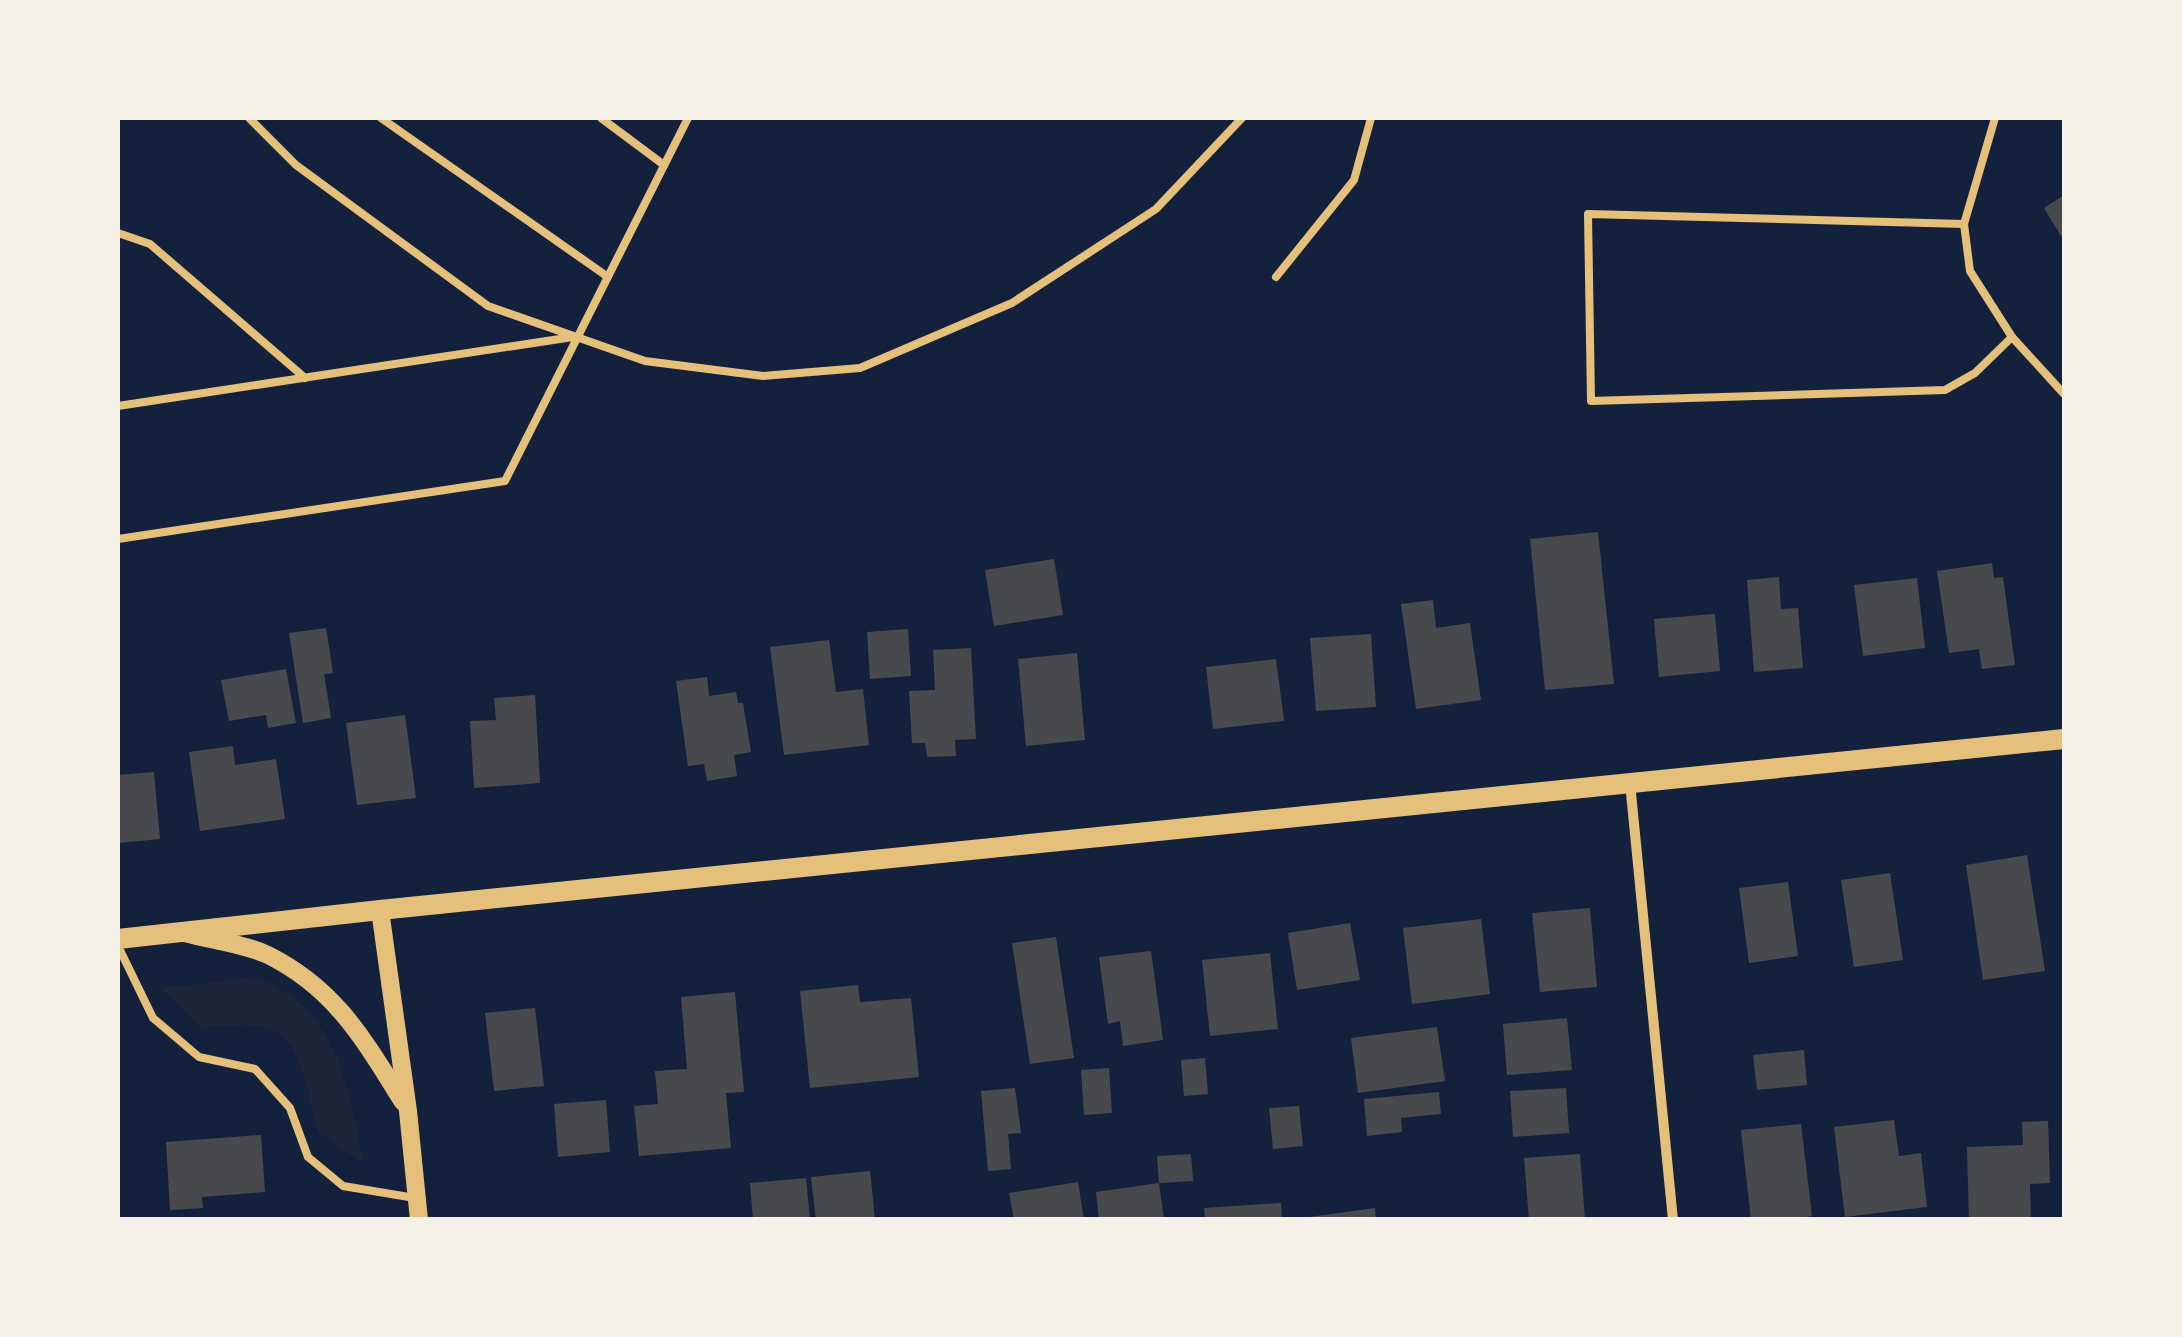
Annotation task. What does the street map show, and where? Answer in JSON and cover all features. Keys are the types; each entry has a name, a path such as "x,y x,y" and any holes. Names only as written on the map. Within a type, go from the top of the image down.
{"main road":[{"path":"118,943 179,932 380,910 2064,738"}],"street":[{"path":"1630,782 1672,1220"},
{"path":"380,910 408,1110 418,1220"},
{"path":"179,932 265,954 319,987 358,1030 408,1110"}],"lane":[{"path":"249,118 296,166 488,306 645,360 763,376 860,368 1012,303 1156,209 1242,118"},
{"path":"380,118 608,277"},
{"path":"600,118 664,165"},
{"path":"118,540 504,481 688,118"},
{"path":"1276,277 1354,180 1372,118"},
{"path":"1995,118 1964,224 1970,271 2012,338 2064,394"},
{"path":"1964,224 1588,214 1591,401 1946,390 1974,373 2012,338"},
{"path":"118,234 150,244 306,378"},
{"path":"118,406 577,337"},
{"path":"118,943 153,1018 199,1057 255,1069 290,1108 308,1157 343,1186 417,1198"}],"shaded area":[{"path":"246,978 279,988 307,1010 321,1029 342,1071 363,1163 318,1132 304,1074 282,1036 254,1025 200,1028 162,988"}],"building":[{"path":"2064,195 2064,241 2044,208"},
{"path":"1598,532 1614,684 1545,690 1530,539"},
{"path":"1054,559 1063,615 994,626 985,570"},
{"path":"1992,563 1994,578 2003,577 2015,665 1982,669 1979,649 1949,653 1937,571"},
{"path":"1779,577 1781,609 1798,608 1803,668 1754,672 1747,580"},
{"path":"1917,578 1925,648 1863,656 1854,585"},
{"path":"1433,600 1436,628 1470,623 1481,700 1416,709 1401,604"},
{"path":"1715,614 1720,671 1659,677 1654,619"},
{"path":"326,628 333,673 324,674 331,718 303,723 289,633"},
{"path":"908,629 911,676 870,679 867,632"},
{"path":"1371,634 1376,707 1316,711 1310,638"},
{"path":"829,640 836,692 863,689 869,745 784,755 770,647"},
{"path":"971,648 976,739 955,740 956,756 927,757 925,743 912,743 909,691 935,690 933,650"},
{"path":"1077,653 1085,740 1026,746 1018,659"},
{"path":"1276,659 1284,721 1213,729 1206,667"},
{"path":"286,669 296,723 268,728 266,715 229,721 221,680"},
{"path":"707,677 709,696 736,692 738,703 743,703 751,752 734,755 737,776 707,781 704,764 688,766 676,681"},
{"path":"535,695 540,783 474,788 470,721 496,720 494,698"},
{"path":"405,715 416,798 357,805 346,723"},
{"path":"233,746 235,765 276,759 285,819 200,831 189,752"},
{"path":"154,772 160,839 118,843 118,775"},
{"path":"2027,855 2045,971 1983,980 1966,865"},
{"path":"1890,873 1903,960 1854,967 1841,880"},
{"path":"1788,882 1798,956 1749,963 1739,888"},
{"path":"1590,908 1597,987 1540,992 1532,913"},
{"path":"1481,919 1490,994 1412,1004 1403,928"},
{"path":"1350,923 1360,980 1297,990 1288,933"},
{"path":"1056,937 1074,1058 1030,1064 1012,943"},
{"path":"1151,951 1163,1040 1123,1046 1120,1021 1108,1024 1099,957"},
{"path":"1270,953 1278,1029 1210,1036 1202,960"},
{"path":"858,985 860,1002 911,998 919,1077 810,1088 800,991"},
{"path":"735,992 744,1092 726,1093 731,1148 639,1156 634,1106 658,1104 655,1071 687,1069 681,997"},
{"path":"535,1008 544,1086 494,1091 485,1013"},
{"path":"1567,1018 1572,1070 1507,1075 1503,1024"},
{"path":"1437,1027 1445,1081 1358,1093 1351,1038"},
{"path":"1804,1050 1807,1085 1757,1090 1753,1055"},
{"path":"1205,1058 1208,1094 1184,1096 1181,1060"},
{"path":"1109,1068 1112,1113 1084,1115 1081,1070"},
{"path":"1015,1088 1021,1133 1008,1134 1011,1169 988,1171 981,1091"},
{"path":"1566,1088 1569,1133 1513,1137 1510,1091"},
{"path":"1439,1092 1441,1114 1401,1118 1402,1132 1367,1136 1364,1099"},
{"path":"606,1100 610,1152 558,1157 554,1104"},
{"path":"1299,1106 1303,1146 1273,1149 1269,1108"},
{"path":"1894,1120 1899,1156 1921,1153 1927,1207 1845,1217 1834,1127"},
{"path":"2048,1121 2050,1183 2030,1184 2031,1220 1969,1220 1967,1147 2023,1145 2022,1122"},
{"path":"1801,1124 1812,1216 1751,1220 1741,1130"},
{"path":"261,1135 265,1192 202,1197 203,1208 170,1210 166,1142"},
{"path":"1191,1154 1193,1181 1159,1183 1157,1156"},
{"path":"1580,1154 1585,1220 1529,1220 1524,1158"},
{"path":"870,1171 875,1220 816,1220 811,1177"},
{"path":"806,1178 810,1220 753,1220 750,1183"},
{"path":"1078,1182 1084,1220 1014,1220 1009,1193"},
{"path":"1159,1183 1164,1220 1099,1220 1096,1192"},
{"path":"1281,1203 1282,1220 1205,1220 1204,1208"},
{"path":"1375,1208 1376,1220 1309,1220 1309,1217"}]}
